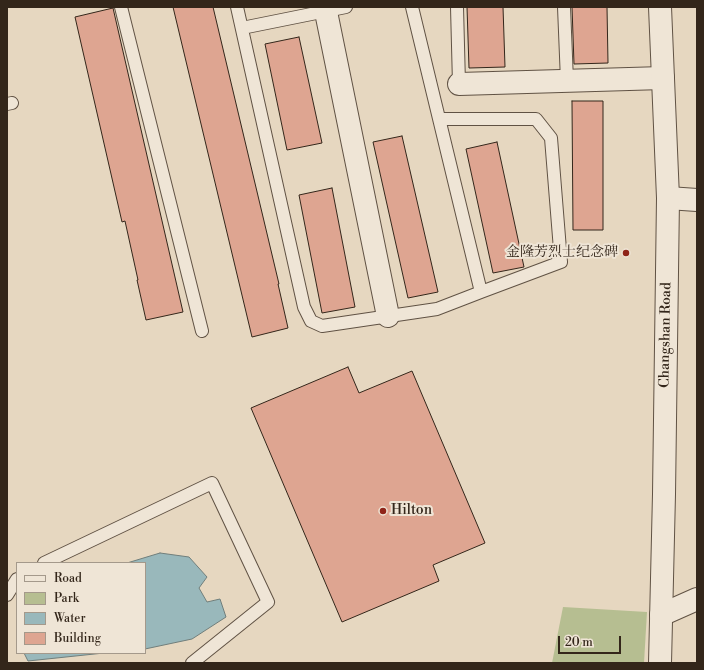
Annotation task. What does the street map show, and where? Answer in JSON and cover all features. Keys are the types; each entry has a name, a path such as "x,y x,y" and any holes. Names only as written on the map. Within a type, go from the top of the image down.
{"street":[{"name":"Changshan Road","path":"660,7 668,198 660,663"},
{"path":"332,8 388,316"},
{"path":"459,84 663,78"},
{"path":"668,198 697,200"},
{"path":"661,615 697,599"}],"lane":[{"path":"122,7 202,331"},
{"path":"237,7 304,307 311,321 322,326 437,309 561,262 550,138 536,119 439,119"},
{"path":"412,7 481,292"},
{"path":"457,7 459,84"},
{"path":"564,7 567,81"},
{"path":"242,28 332,8"},
{"path":"46,562 212,483 268,602 192,663"},
{"path":"7,595 16,581"}],"green space":[{"path":"563,607 647,612 644,663 552,663"}],"water":[{"path":"160,553 189,557 207,577 199,588 207,602 220,599 226,617 192,639 146,649 146,562 130,562"},
{"path":"24,654 94,654 28,661"}],"building":[{"path":"173,7 213,7 279,284 288,328 252,337"},
{"path":"467,7 503,7 505,67 469,68"},
{"path":"572,7 607,7 608,63 574,64"},
{"path":"113,8 183,312 146,320 125,221 122,222 75,17"},
{"path":"299,37 322,143 287,150 265,44"},
{"path":"572,101 603,101 603,230 573,230"},
{"path":"402,136 438,292 408,298 373,142"},
{"path":"497,142 524,267 493,273 466,149"},
{"path":"332,188 355,307 322,313 299,195"},
{"name":"Hilton","path":"348,367 359,393 412,371 485,543 433,565 439,581 342,622 251,408"}],"place":[{"name":"金隆芳烈士纪念碑","path":"626,253"},
{"name":"Hilton","path":"383,511"}]}
